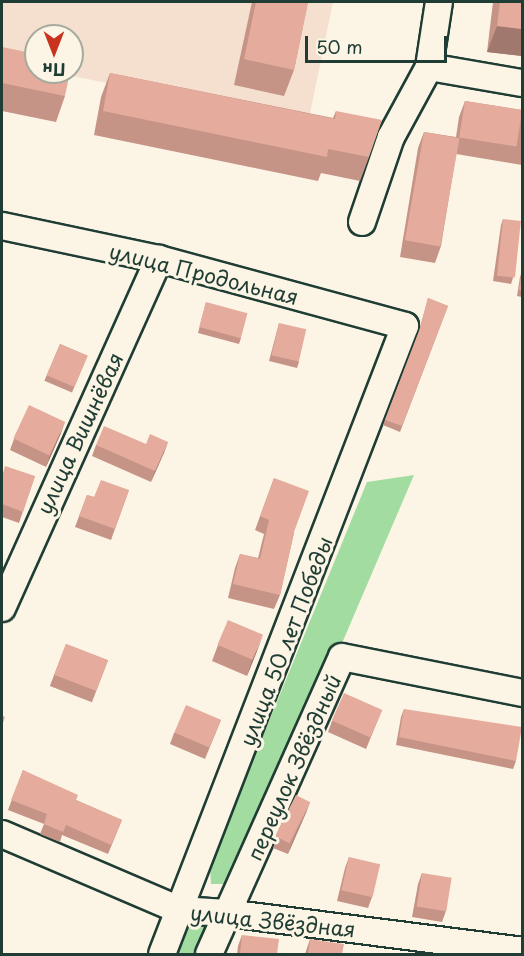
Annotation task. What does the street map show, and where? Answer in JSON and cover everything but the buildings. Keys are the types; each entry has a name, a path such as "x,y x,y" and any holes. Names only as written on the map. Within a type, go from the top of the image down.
{"street":[{"path":"362,222 391,137 427,71 439,2"},
{"path":"427,71 522,83"},
{"name":"улица Продольная","path":"2,226 159,259 405,326"},
{"name":"улица Вишнёвая","path":"2,608 159,259"},
{"name":"улица 50 лет Победы","path":"162,954 405,326"},
{"name":"переулок Звёздный","path":"227,913 342,657 522,693"},
{"name":"улица Звёздная","path":"2,834 179,910 227,913 461,948 522,951"},
{"path":"209,954 227,913"}],"shaded area":[{"path":"2,2 333,2 308,123 84,78 84,24 24,24 24,67 2,62"}],"green space":[{"path":"414,475 239,884 211,884 210,865 367,482"},
{"path":"196,920 205,920 209,935 201,954 173,954 185,925"}]}
